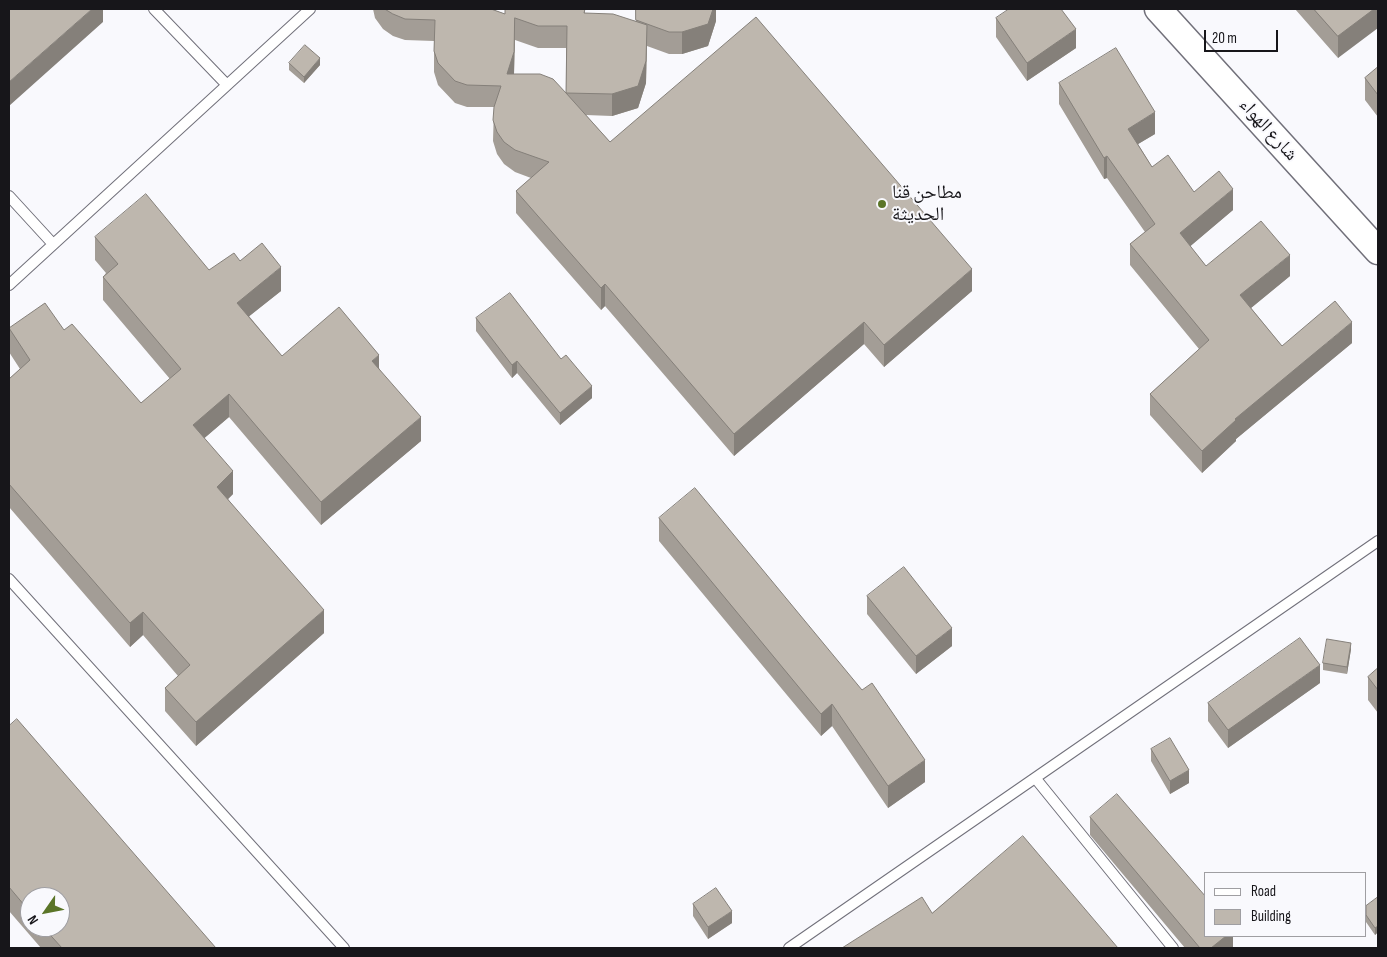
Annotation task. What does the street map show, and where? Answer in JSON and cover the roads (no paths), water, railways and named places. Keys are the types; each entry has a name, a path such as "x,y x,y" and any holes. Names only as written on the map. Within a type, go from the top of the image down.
{"street":[{"name":"شارع الهواء","path":"1158,9 1378,251"}],"lane":[{"path":"154,9 227,85"},
{"path":"9,285 310,9"},
{"path":"9,196 53,244"},
{"path":"789,948 1378,541"},
{"path":"9,579 344,948"},
{"path":"1036,779 1173,948"}],"place":[{"name":"مطاحن قنا الحديثة","path":"882,204"}]}
